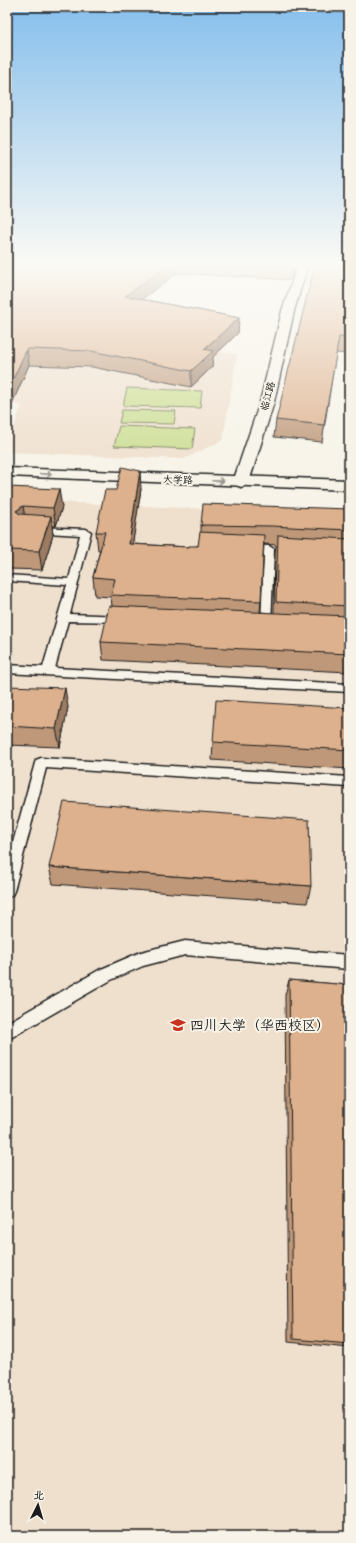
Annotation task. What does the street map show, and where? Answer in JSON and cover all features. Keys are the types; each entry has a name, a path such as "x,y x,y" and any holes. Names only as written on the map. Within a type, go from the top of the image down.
{"street":[{"name":"临江路","path":"241,482 267,402 282,336"},
{"name":"大学路","path":"7,472 349,485"}],"lane":[{"path":"26,529 86,532 74,582 48,671"},
{"path":"240,548 272,549 266,625"},
{"path":"7,578 74,582"},
{"path":"64,617 133,620"},
{"path":"7,669 349,688"},
{"path":"7,891 41,763 349,782"},
{"path":"7,1032 105,975 141,959 185,948 349,962"}],"shaded area":[{"path":"7,336 97,338 237,354 223,440 184,459 7,452 7,445 22,405 7,404"},
{"name":"四川大学（华西校区）","path":"7,500 349,515 349,1536 7,1536"}],"green space":[{"path":"127,388 202,391 200,408 123,406"},
{"path":"122,410 176,411 174,424 119,423"},
{"path":"119,426 195,429 192,449 114,446"}],"building":[{"path":"7,336 219,336 204,349 213,351 191,371 91,351 27,349 7,392"},
{"path":"297,336 349,336 349,338 339,337 324,425 276,420"},
{"path":"122,467 140,471 129,544 189,547 198,546 200,532 264,535 261,601 111,595 115,579 93,577 105,532 96,532 105,490 116,490"},
{"path":"7,487 59,489 53,508 23,506 16,511 20,514 51,516 39,551 7,550"},
{"path":"203,504 349,509 349,530 271,526 201,525"},
{"path":"278,535 349,539 349,606 276,602"},
{"path":"109,606 349,616 349,654 101,642"},
{"path":"7,686 65,688 56,729 7,726"},
{"path":"216,700 349,708 349,750 213,742"},
{"path":"64,802 309,820 311,886 49,867"},
{"path":"289,980 349,985 349,1344 293,1339"}],"place":[{"name":"四川大学（华西校区）","path":"178,1025"}]}
